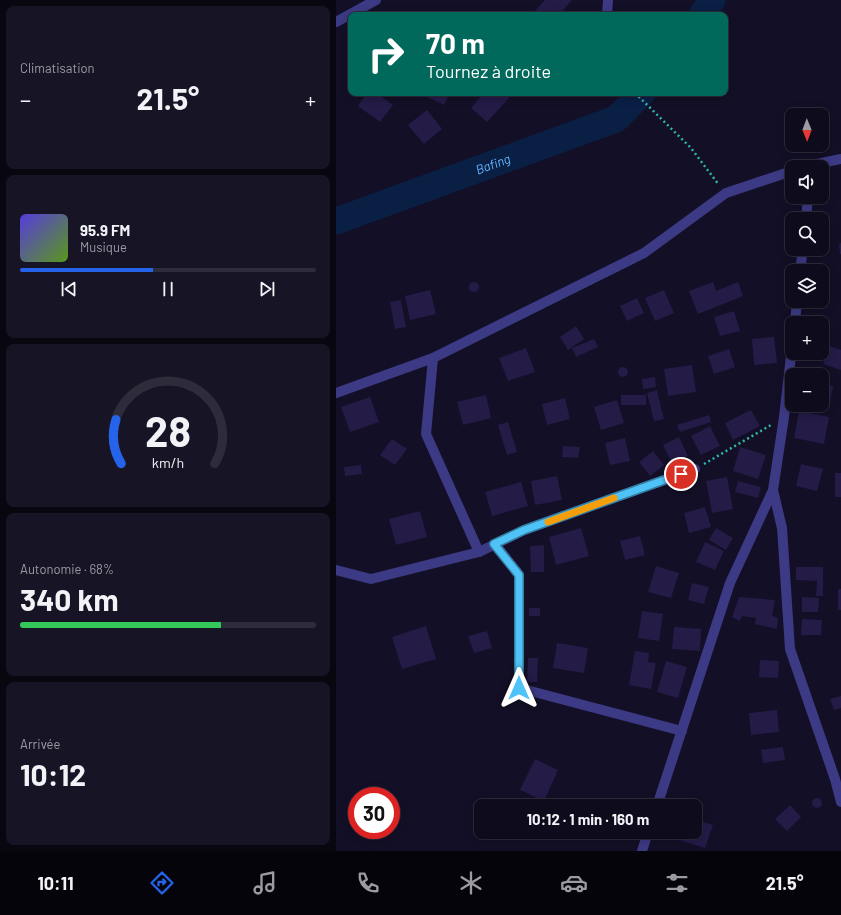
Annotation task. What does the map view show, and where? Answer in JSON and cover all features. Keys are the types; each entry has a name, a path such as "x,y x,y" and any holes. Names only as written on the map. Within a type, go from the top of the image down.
{"street":[{"path":"354,12 376,0"},
{"path":"607,12 608,0"},
{"path":"336,22 348,15"},
{"path":"829,161 841,158"},
{"path":"336,393 432,358 644,253 726,193 785,173"},
{"path":"432,358 426,434 479,552"},
{"path":"659,799 730,583 773,490 791,360"},
{"path":"336,570 371,579 479,552 524,530 695,469"},
{"path":"773,490 782,528 790,649 835,779 841,802"},
{"path":"494,544 519,575 519,688 682,731"},
{"path":"642,851 646,839"}],"path":[{"path":"638,96 692,148 726,193"},
{"path":"695,469 784,417"}],"building":[{"path":"545,0 572,0 562,12 534,12"},
{"path":"365,96 380,96 393,105 380,122 358,106"},
{"path":"425,96 448,96 444,105"},
{"path":"481,96 507,96 509,98 487,122 471,108"},
{"path":"427,110 442,129 424,144 408,125"},
{"path":"841,243 841,254 840,254 839,244"},
{"path":"472,282 476,282 478,283 478,291 472,292 469,289 469,285"},
{"path":"713,282 716,291 738,282 743,296 698,314 689,291"},
{"path":"430,290 436,314 410,320 405,296"},
{"path":"664,290 674,313 655,321 645,298"},
{"path":"637,298 644,313 627,321 620,306"},
{"path":"401,300 406,327 395,329 390,302"},
{"path":"734,311 740,331 720,336 714,317"},
{"path":"576,326 584,339 568,350 560,337"},
{"path":"774,337 777,363 754,365 752,339"},
{"path":"594,339 598,347 576,357 572,348"},
{"path":"829,346 841,350 841,370 823,364 824,360 829,360"},
{"path":"526,348 535,372 508,381 499,358"},
{"path":"729,349 735,367 714,374 708,356"},
{"path":"692,365 696,392 668,396 664,369"},
{"path":"621,367 625,367 627,368 627,376 621,377 618,374 618,370"},
{"path":"655,377 656,387 643,389 642,379"},
{"path":"829,385 833,386 829,409"},
{"path":"657,390 664,419 654,421 647,393"},
{"path":"486,395 491,418 463,425 457,402"},
{"path":"621,395 646,395 646,405 621,405"},
{"path":"370,397 379,422 350,432 341,407"},
{"path":"565,398 570,419 547,425 542,404"},
{"path":"617,400 624,423 601,430 594,407"},
{"path":"751,410 760,426 733,440 725,423"},
{"path":"799,412 829,417 824,444 794,438"},
{"path":"709,415 711,422 680,432 677,425"},
{"path":"508,422 517,452 507,455 498,425"},
{"path":"710,426 720,446 701,455 691,436"},
{"path":"679,437 688,456 672,463 663,445"},
{"path":"625,438 630,461 610,465 605,443"},
{"path":"392,439 407,449 395,465 380,455"},
{"path":"563,446 580,447 578,458 562,457"},
{"path":"740,447 766,455 758,479 733,471"},
{"path":"653,451 664,465 650,476 639,462"},
{"path":"801,464 823,469 817,491 796,486"},
{"path":"361,465 362,474 345,476 344,467"},
{"path":"835,473 841,473 841,497 835,497"},
{"path":"557,476 562,500 535,505 531,481"},
{"path":"727,477 733,509 712,513 706,481"},
{"path":"738,481 761,487 758,498 735,492"},
{"path":"521,482 528,506 492,516 485,492"},
{"path":"705,507 711,527 689,533 684,513"},
{"path":"420,511 427,537 396,545 389,519"},
{"path":"581,528 589,556 556,565 549,537"},
{"path":"716,528 733,538 726,550 709,540"},
{"path":"640,536 645,555 625,560 620,541"},
{"path":"705,542 724,551 715,570 696,562"},
{"path":"544,545 544,572 531,572 530,546"},
{"path":"656,566 679,573 671,598 648,592"},
{"path":"796,567 823,567 823,596 816,596 817,581 796,580"},
{"path":"692,583 709,587 704,604 688,600"},
{"path":"838,589 841,589 841,610 838,610"},
{"path":"739,597 775,600 772,616 778,618 777,629 755,624 756,618 742,616 740,621 732,617"},
{"path":"802,597 819,598 818,612 802,612"},
{"path":"529,608 540,608 540,616 529,616"},
{"path":"642,611 663,614 659,641 638,638"},
{"path":"802,619 822,620 821,635 801,635"},
{"path":"426,626 436,659 402,669 392,637"},
{"path":"674,627 701,629 700,651 672,649"},
{"path":"487,631 492,648 474,653 468,636"},
{"path":"557,643 588,648 584,673 553,668"},
{"path":"635,651 649,653 648,662 656,663 651,689 629,685"},
{"path":"528,658 538,658 537,682 527,682"},
{"path":"760,660 779,661 778,678 759,677"},
{"path":"666,661 687,667 678,698 657,692"},
{"path":"841,696 841,708 834,710 830,699"},
{"path":"777,710 779,732 751,735 749,713"},
{"path":"783,747 785,760 763,763 761,750"},
{"path":"535,759 558,770 545,799 540,799 520,790"},
{"path":"815,798 819,798 821,799 821,807 815,808 812,805 812,801"},
{"path":"790,805 801,817 787,831 775,819"},
{"path":"702,821 713,825 705,848 676,839 702,839"}],"waterway":[{"name":"Bafing","path":"704,12 712,0"},
{"name":"Bafing","path":"336,221 616,119 639,96"}],"slow traffic":[{"path":"548,522 614,498"}],"route":[{"path":"519,688 519,575 494,544 524,530 681,474"}]}
